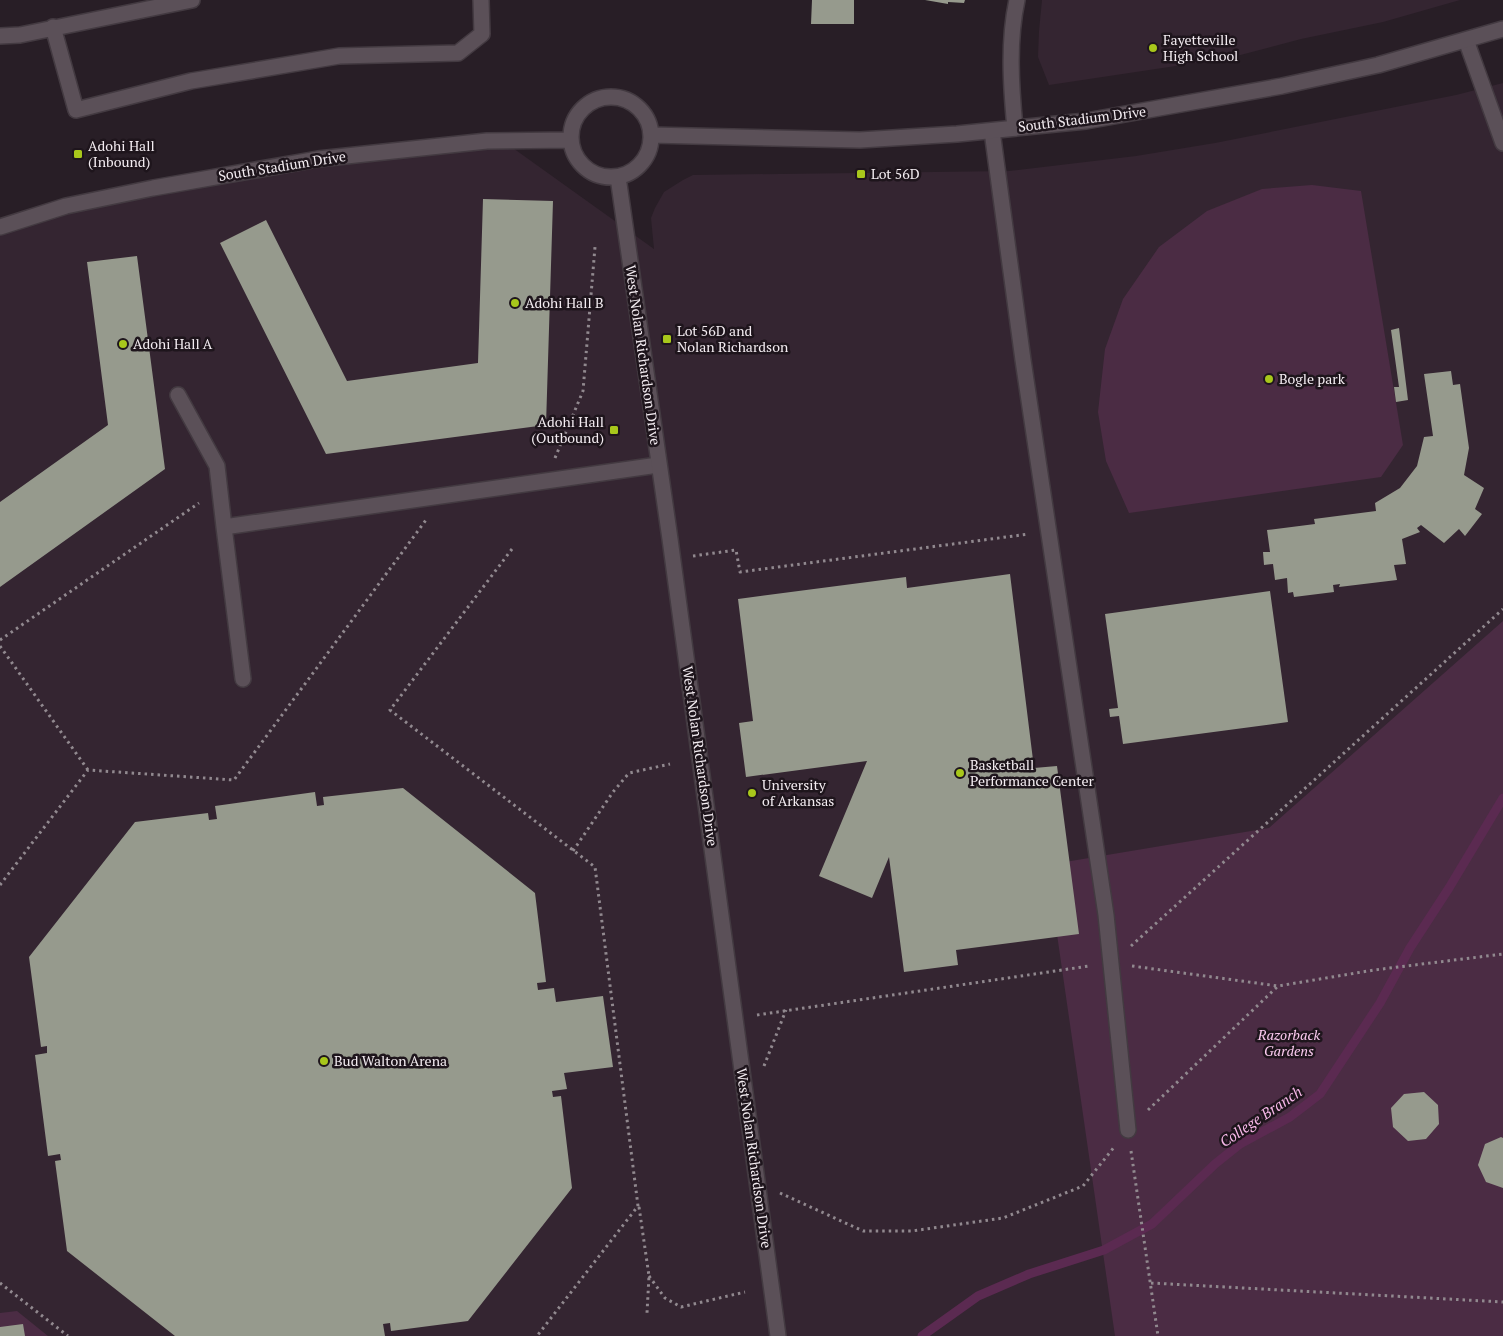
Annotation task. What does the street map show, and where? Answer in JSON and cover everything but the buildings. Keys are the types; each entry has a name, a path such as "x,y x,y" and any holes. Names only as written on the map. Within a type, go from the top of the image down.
{"street":[{"path":"0,36 53,28 192,0"},
{"path":"53,28 76,110 190,81 339,56 458,52 482,34 481,0"},
{"path":"1015,128 1011,89 1012,45 1017,0"},
{"name":"South Stadium Drive","path":"651,135 860,140 1086,121 1210,101 1378,65 1503,29"},
{"path":"1466,40 1503,144"},
{"path":"617,97 634,104 646,118 651,135 649,150 642,162 631,172 618,177 603,177 590,172 579,163 572,151 570,140 573,122 584,107 599,98 617,97"},
{"path":"992,130 1023,360 1106,915 1128,1130"},
{"name":"South Stadium Drive","path":"0,227 66,206 153,188 318,159 487,141 570,140"},
{"name":"West Nolan Richardson Drive","path":"618,177 671,548 778,1336"},
{"path":"178,394 217,466 244,679"},
{"path":"224,527 658,465"}],"path":[{"path":"545,481 583,391 595,247"},
{"path":"0,640 220,489"},
{"path":"88,770 234,780 444,496"},
{"path":"690,557 736,550 740,572 1049,532"},
{"path":"512,549 390,710 595,867 638,1206 649,1276 647,1313"},
{"path":"1112,963 1503,609"},
{"path":"0,646 88,770"},
{"path":"573,850 613,792 629,773 670,764"},
{"path":"0,885 88,770"},
{"path":"735,1018 1112,963 1278,986 1374,970 1503,954"},
{"path":"758,1183 863,1231 912,1231 1003,1218 1083,1186 1128,1130 1278,986"},
{"path":"761,1073 786,1010"},
{"path":"1128,1130 1158,1336"},
{"path":"537,1336 638,1206"},
{"path":"649,1276 665,1298 681,1307 745,1292"},
{"path":"1151,1282 1503,1302"},
{"path":"0,1283 68,1336"}],"shaded area":[{"name":"Fayetteville High School","path":"1042,0 1460,0 1383,22 1301,39 1229,58 1049,85 1038,57"},
{"name":"University of Arkansas","path":"1503,83 1503,1336 0,1336 0,227 153,188 503,141 654,249 651,218 655,208 664,192 693,175 1009,171 1136,156 1215,143 1456,95"}],"green space":[{"path":"1312,185 1361,191 1403,445 1381,477 1129,513 1106,461 1098,412 1105,349 1123,299 1159,247 1207,211 1262,189"},
{"name":"Razorback Gardens","path":"1503,621 1503,1336 1115,1336 1047,865 1269,828"},
{"path":"17,1311 48,1336 0,1336 0,1313"}],"waterway":[{"name":"College Branch","path":"922,1336 978,1296 1029,1274 1104,1250 1152,1224 1215,1164 1240,1144 1290,1117 1320,1094 1380,1003 1410,948 1449,888 1503,798"}],"place":[{"name":"Fayetteville High School","path":"1153,48"},
{"name":"Adohi Hall (Inbound)","path":"78,154"},
{"name":"Lot 56D","path":"861,174"},
{"name":"Adohi Hall B","path":"515,303"},
{"name":"Lot 56D and Nolan Richardson","path":"667,339"},
{"name":"Adohi Hall A","path":"123,344"},
{"name":"Bogle park","path":"1269,379"},
{"name":"Adohi Hall (Outbound)","path":"614,430"},
{"name":"Basketball Performance Center","path":"960,773"},
{"name":"University of Arkansas","path":"752,793"},
{"name":"Bud Walton Arena","path":"324,1061"}]}
